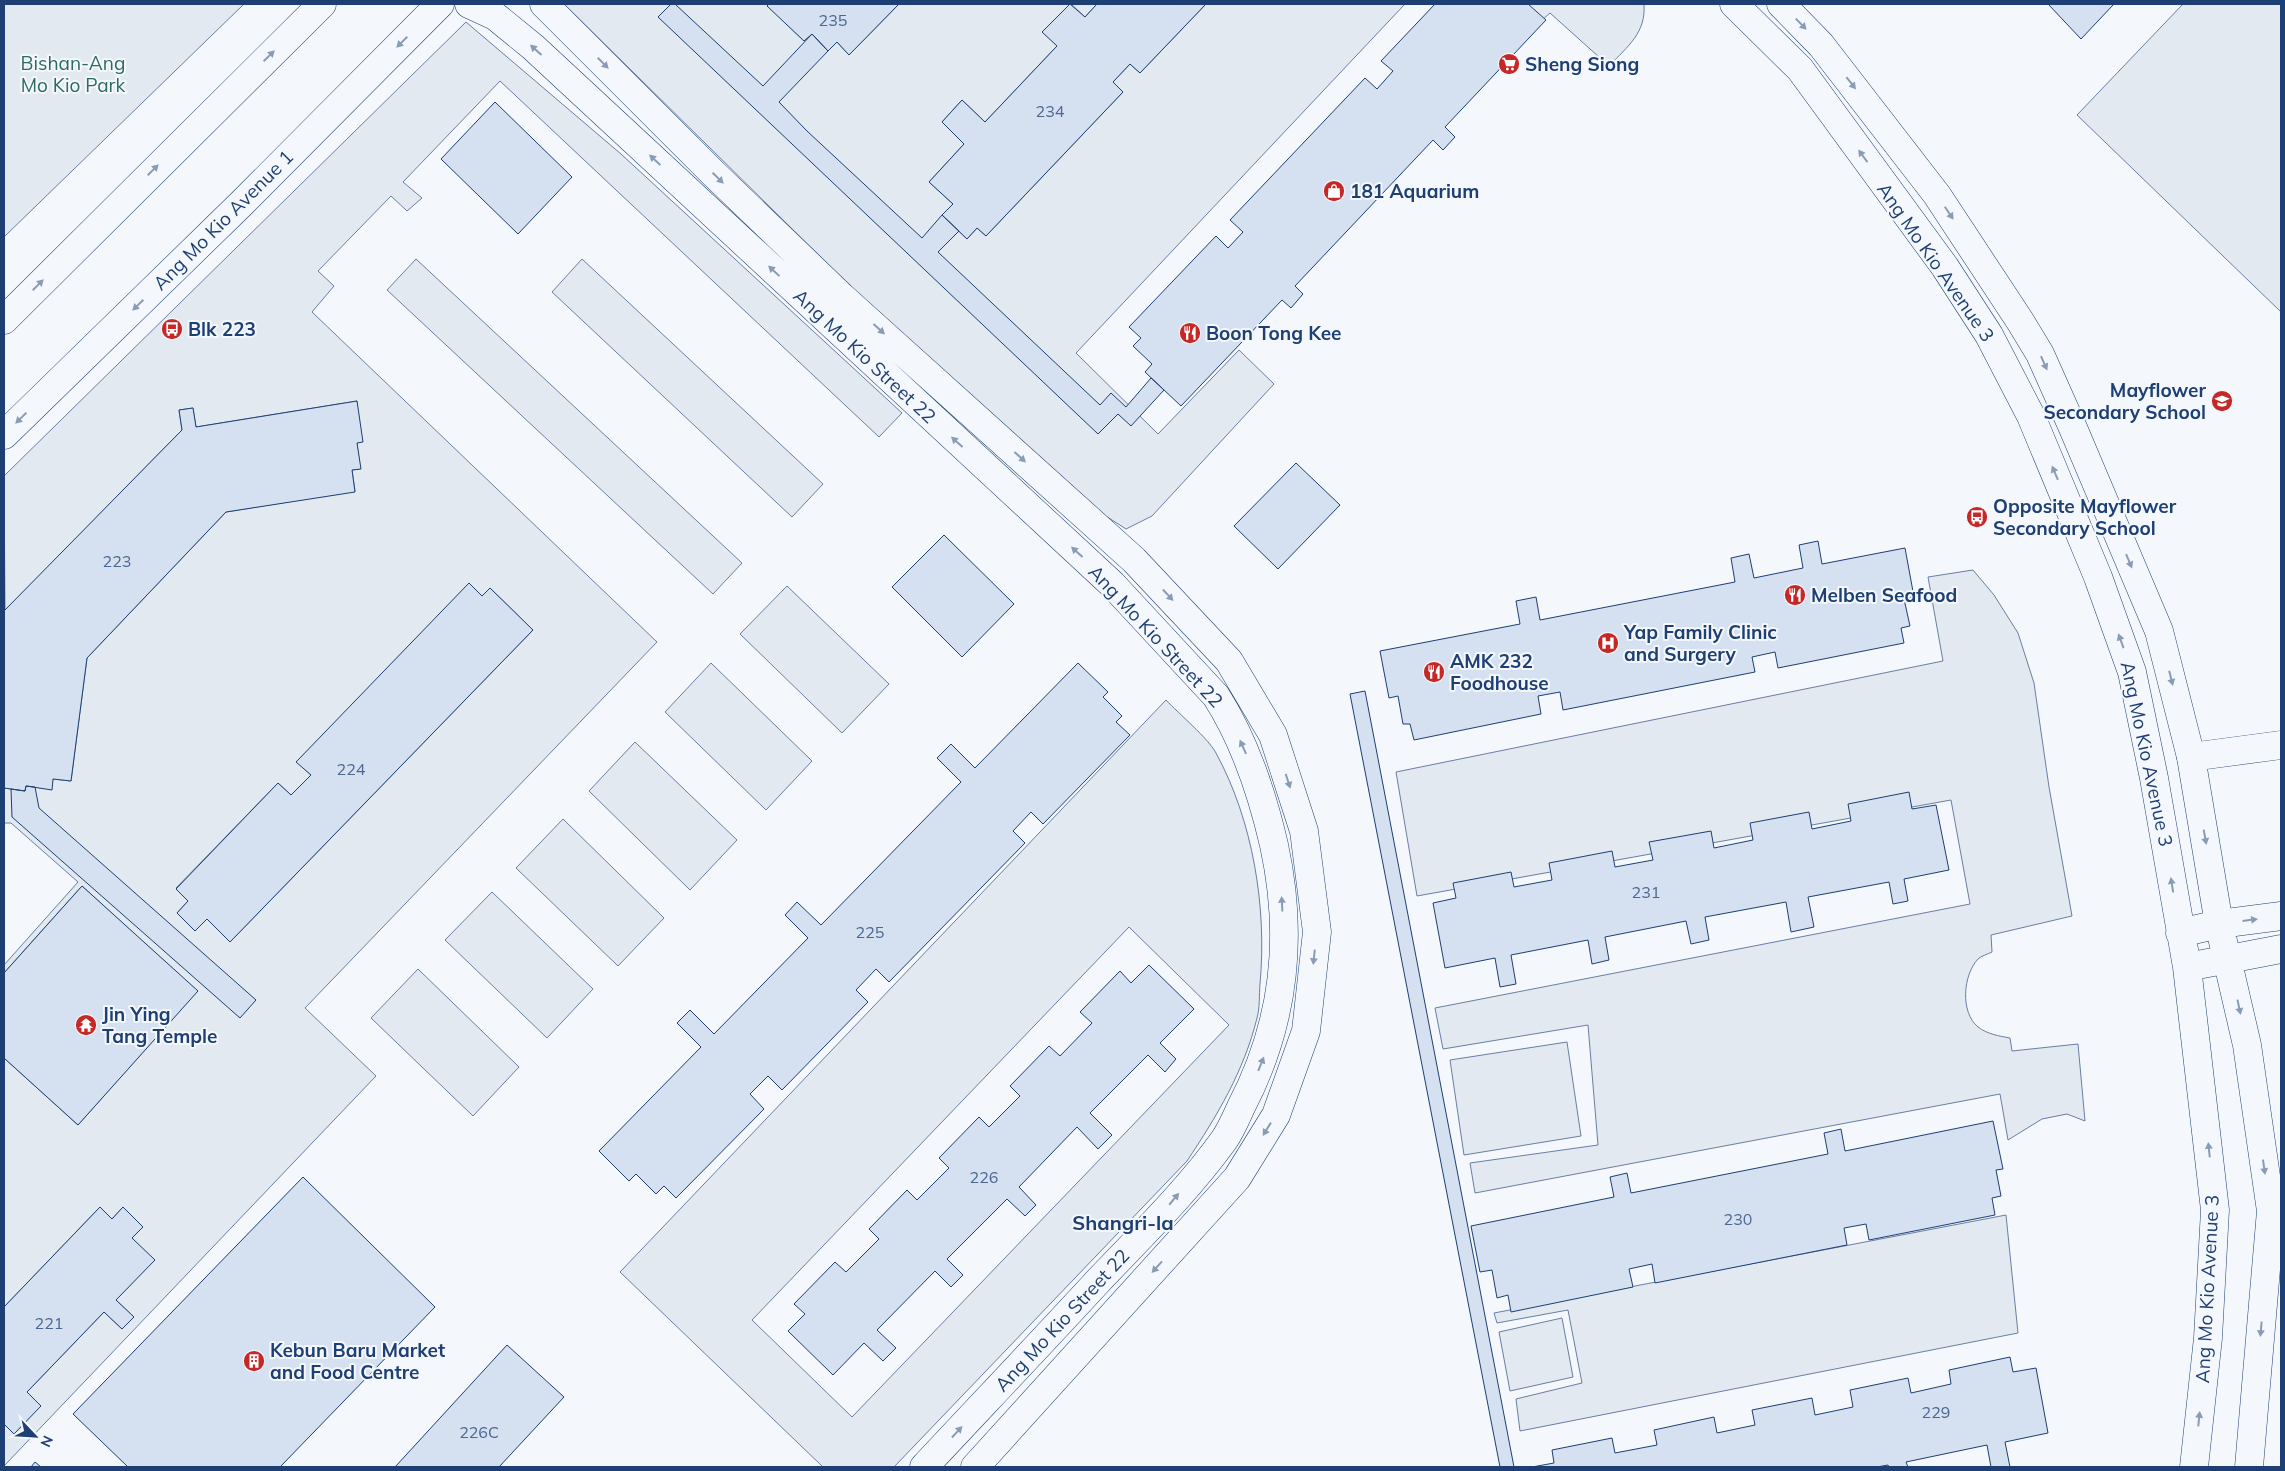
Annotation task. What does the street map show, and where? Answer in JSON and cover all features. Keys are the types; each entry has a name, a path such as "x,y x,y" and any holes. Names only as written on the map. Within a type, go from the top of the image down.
{"main road":[{"path":"4,320 322,4"},
{"name":"Ang Mo Kio Street 22","path":"469,4 495,16 533,47 1113,585 1216,696 1228,715 1251,766 1268,818 1280,876 1284,936 1281,990 1270,1043 1252,1087 1225,1138 1171,1204 924,1467"},
{"name":"Ang Mo Kio Street 22","path":"544,4 712,172 842,297 1134,560 1229,661 1273,735 1304,831 1317,932 1306,1031 1276,1115 1237,1178 975,1467"},
{"name":"Ang Mo Kio Avenue 3","path":"1734,4 1800,68 1945,268 1989,335 2031,416 2098,578 2132,672 2154,778 2187,967 2215,1210 2208,1338 2194,1467"},
{"name":"Ang Mo Kio Avenue 3","path":"1781,4 1821,45 1937,195 1987,268 2040,354 2159,630 2191,757 2220,924 2247,1045 2271,1212 2249,1467"},
{"name":"Ang Mo Kio Avenue 1","path":"4,435 442,5"},
{"path":"2191,757 2281,745"},
{"path":"2180,933 2220,924 2281,916"},
{"path":"2187,967 2281,949"}],"green space":[{"name":"Bishan-Ang Mo Kio Park","path":"4,4 244,4 4,237"},
{"path":"564,4 769,4 768,6 804,41 812,34 828,51 837,42 849,55 899,4 1070,4 1043,32 1057,46 985,122 962,100 942,122 964,144 929,182 953,204 942,215 967,239 977,228 986,236 1123,92 1113,82 1130,64 1140,73 1206,4 1405,4 1076,353 1158,434 1239,350 1274,384 1152,516 1126,529 1101,513 848,284"},
{"path":"1071,4 1097,4 1085,17"},
{"path":"1505,4 1644,4 1644,14 1639,31 1629,45 1609,66 1550,13 1531,30"},
{"path":"2183,4 2281,4 2281,312 2077,115"},
{"path":"466,22 621,154 902,413 879,437 500,81 403,182 422,198 407,211 391,196 318,271 334,286 312,312 657,642 305,1008 376,1076 4,1466 4,1424 14,1434 40,1406 27,1392 104,1312 122,1329 134,1317 116,1300 154,1260 132,1238 143,1227 123,1207 112,1219 100,1207 4,1307 4,1058 78,1125 197,991 82,886 4,973 4,965 78,882 11,823 4,823 4,788 25,791 26,786 51,789 53,779 71,781 87,658 226,512 355,491 352,470 360,469 357,443 357,401 196,427 193,408 179,410 182,430 5,611 4,476","holes":["469,584 482,596 490,588 533,630 231,941 207,919 195,931 177,913 188,901 176,888 278,783 291,795 311,775 297,762"]},
{"path":"416,259 742,563 713,594 387,290"},
{"path":"582,259 823,484 792,517 552,292"},
{"path":"1973,570 1994,595 2018,633 2034,683 2049,787 2072,916 1991,935 1992,952 1978,959 1969,974 1966,1003 1972,1020 1978,1027 1989,1033 2010,1038 2012,1051 2078,1044 2085,1121 2067,1114 2042,1119 2008,1140 2000,1094 1475,1193 1470,1163 1598,1145 1588,1025 1443,1049 1435,1008 1970,904 1951,800 1417,896 1396,772 1943,661 1928,577"},
{"path":"787,586 889,684 842,733 740,634"},
{"path":"711,663 812,761 766,810 665,712"},
{"path":"1166,700 1207,740 1229,779 1239,807 1248,836 1259,895 1262,955 1259,1010 1237,1075 1219,1110 1187,1161 894,1467 823,1467 620,1272","holes":["1129,927 1229,1025 852,1417 752,1320"]},
{"path":"635,742 737,840 690,890 589,791"},
{"path":"563,819 664,918 618,966 516,868"},
{"path":"492,892 593,989 547,1038 445,940"},
{"path":"418,969 519,1067 473,1116 371,1018"},
{"path":"1567,1042 1581,1136 1464,1155 1450,1060"},
{"path":"2006,1215 2018,1333 1520,1431 1516,1399 1582,1383 1568,1310 1497,1323 1494,1313"},
{"path":"1562,1318 1573,1377 1510,1391 1499,1332"}],"building":[{"path":"671,4 675,4 763,86 812,34 828,51 779,102 807,131 922,238 942,215 959,231 938,252 1100,405 1111,393 1126,407 1151,378 1164,390 1131,426 1118,414 1098,434 658,17"},
{"path":"769,4 899,4 849,55 837,42 828,51 812,34 804,41 767,6"},
{"path":"1070,4 1085,17 1097,4 1206,4 1140,73 1130,64 1113,82 1123,92 986,236 977,228 967,239 942,215 953,204 929,182 964,144 942,122 962,100 985,122 1057,46 1042,32"},
{"path":"1435,4 1528,4 1546,20 1445,127 1455,137 1443,150 1433,140 1295,286 1303,294 1291,308 1282,300 1181,406 1145,372 1152,364 1133,346 1141,338 1129,327 1216,236 1228,248 1243,232 1230,220 1365,78 1377,89 1393,71 1381,61"},
{"path":"2048,4 2114,4 2081,39"},
{"path":"495,102 572,177 518,234 441,159"},
{"path":"357,401 363,442 357,443 361,469 352,470 355,492 226,512 87,658 71,781 53,779 52,790 26,786 25,791 4,788 4,611 182,430 179,410 193,408 196,427"},
{"path":"1296,463 1340,505 1278,569 1234,526"},
{"path":"944,535 1014,604 962,657 892,587"},
{"path":"1818,541 1822,564 1905,548 1914,597 1904,599 1910,626 1901,628 1904,643 1778,668 1775,652 1752,657 1755,672 1563,710 1560,692 1538,696 1541,714 1414,740 1410,724 1403,724 1398,696 1389,698 1380,651 1520,624 1516,601 1536,597 1540,620 1735,582 1731,558 1749,554 1754,578 1803,568 1799,545"},
{"path":"469,583 482,596 490,588 533,630 230,942 207,919 195,931 177,913 188,901 176,889 278,783 291,795 311,775 296,762"},
{"path":"1078,663 1108,692 1103,697 1122,716 1116,722 1130,735 1043,824 1031,812 1013,831 1025,843 889,982 876,969 856,990 868,1002 782,1090 768,1076 750,1094 764,1109 676,1198 664,1186 656,1194 636,1174 629,1181 599,1151 701,1047 677,1023 690,1010 714,1034 808,938 785,915 797,902 821,925 961,782 937,758 951,744 975,768"},
{"path":"1365,691 1514,1467 1500,1467 1350,694"},
{"path":"26,786 35,787 39,808 256,1000 240,1018 12,817 11,789 25,791"},
{"path":"1909,792 1912,809 1936,805 1949,870 1904,879 1908,901 1893,904 1889,882 1808,897 1814,927 1791,932 1786,902 1705,917 1709,940 1691,944 1686,921 1605,937 1609,960 1592,964 1588,940 1511,955 1516,984 1500,987 1495,958 1445,968 1433,903 1456,898 1453,883 1511,872 1514,887 1552,880 1549,863 1612,851 1615,867 1653,860 1649,842 1711,831 1714,848 1753,840 1750,823 1809,812 1812,829 1851,821 1848,804"},
{"name":"Jin Ying Tang Temple","path":"82,886 198,991 78,1125 4,1058 4,973"},
{"path":"1149,965 1194,1009 1160,1043 1176,1059 1165,1072 1148,1055 1090,1113 1112,1135 1098,1149 1077,1127 1019,1187 1036,1205 1025,1216 1007,1199 947,1259 963,1275 951,1287 935,1271 877,1330 896,1348 883,1361 864,1343 833,1375 788,1331 805,1314 794,1304 835,1262 846,1272 879,1239 869,1229 907,1190 917,1200 949,1168 939,1158 979,1117 989,1127 1020,1096 1010,1086 1049,1046 1060,1056 1092,1023 1080,1012 1120,971 1131,983"},
{"path":"1993,1121 2003,1169 1996,1170 2001,1196 1992,1198 1995,1215 1869,1240 1866,1224 1844,1228 1847,1245 1655,1283 1652,1264 1629,1269 1633,1287 1511,1312 1508,1295 1497,1298 1492,1270 1480,1272 1471,1226 1614,1197 1610,1177 1627,1173 1631,1193 1828,1154 1824,1133 1841,1129 1845,1151"},
{"name":"Kebun Baru Market and Food Centre","path":"303,1177 435,1307 280,1467 128,1467 73,1414"},
{"path":"100,1207 112,1219 123,1207 143,1227 132,1238 155,1260 116,1300 134,1317 122,1329 104,1312 27,1392 41,1406 14,1434 4,1424 4,1307"},
{"path":"507,1345 564,1397 499,1467 395,1467"},
{"path":"2010,1357 2013,1372 2036,1368 2048,1433 2005,1442 2010,1467 1991,1467 1987,1445 1906,1462 1908,1467 1889,1467 1888,1465 1877,1467 1532,1467 1554,1463 1552,1450 1612,1438 1615,1453 1657,1445 1654,1430 1714,1417 1717,1433 1755,1425 1752,1410 1812,1398 1815,1415 1853,1407 1850,1390 1908,1378 1911,1393 1951,1384 1949,1370"},
{"path":"35,1462 41,1467 31,1467"}],"place":[{"name":"Sheng Siong","path":"1509,64"},
{"name":"181 Aquarium","path":"1334,191"},
{"name":"Blk 223","path":"172,329"},
{"name":"Boon Tong Kee","path":"1190,333"},
{"name":"Mayflower Secondary School","path":"2222,401"},
{"name":"Opposite Mayflower Secondary School","path":"1977,517"},
{"name":"Melben Seafood","path":"1795,595"},
{"name":"Yap Family Clinic and Surgery","path":"1608,643"},
{"name":"AMK 232 Foodhouse","path":"1434,672"},
{"name":"Jin Ying Tang Temple","path":"86,1025"},
{"name":"Kebun Baru Market and Food Centre","path":"254,1361"}],"district":[{"name":"Shangri-la","path":"1123,1222"}]}
